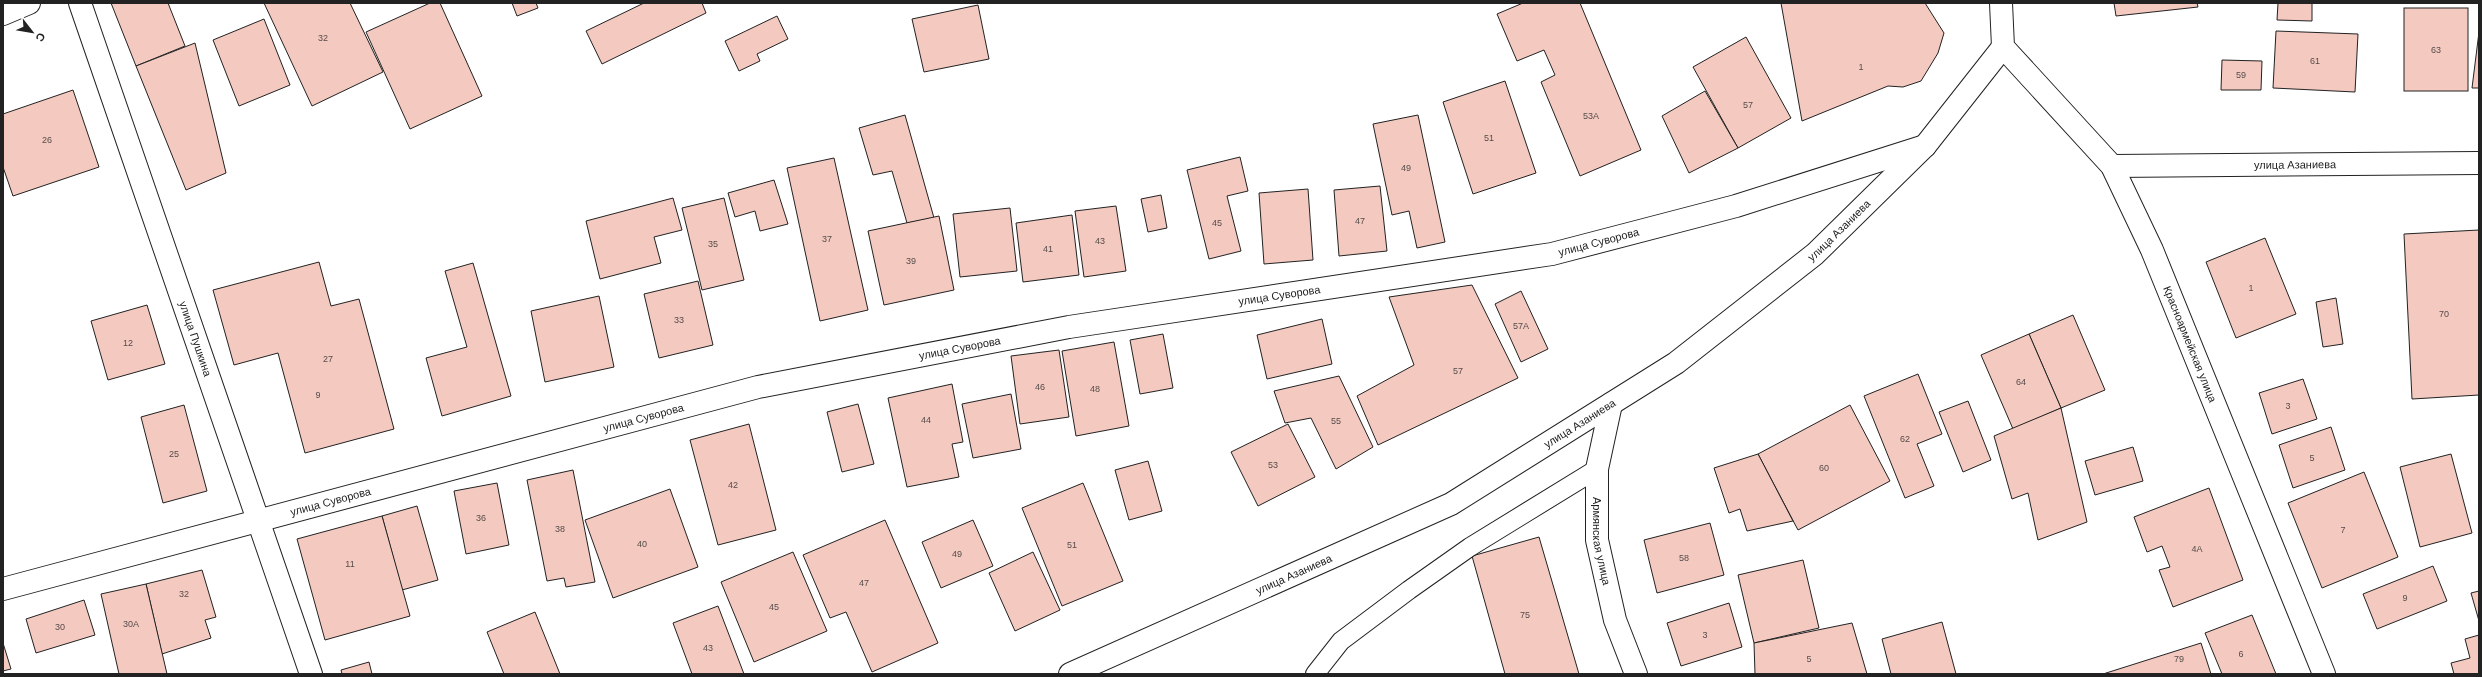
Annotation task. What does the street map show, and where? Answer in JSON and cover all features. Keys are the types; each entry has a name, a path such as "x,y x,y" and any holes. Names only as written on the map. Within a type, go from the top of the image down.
{"street":[{"path":"3,14 29,3"},
{"name":"улица Пушкина","path":"80,3 311,674"},
{"path":"2001,3 2003,48"},
{"name":"улица Азаниева","path":"1070,674 1451,504 1676,363 1815,254 1925,146 2003,48"},
{"name":"Красноармейская улица","path":"2003,48 2112,166 2152,250 2324,674"},
{"name":"улица Суворова","path":"3,589 258,519 758,386 1069,327 1552,254 1736,206 1925,146"},
{"name":"улица Азаниева","path":"2112,166 2479,163"},
{"name":"Армянская улица","path":"1611,404 1597,469 1597,540 1614,620 1636,674"}],"lane":[{"path":"1315,674 1341,641 1409,590 1470,547 1597,469"}],"building":[{"path":"111,3 168,3 185,46 136,66"},
{"path":"264,3 350,3 383,72 312,106"},
{"path":"430,3 440,3 482,96 410,129 366,32"},
{"path":"512,3 536,3 538,8 517,16"},
{"path":"644,3 702,3 706,13 602,64 586,31"},
{"path":"1523,3 1580,3 1641,150 1580,176 1541,82 1555,75 1544,50 1517,61 1497,14"},
{"path":"1781,3 1925,3 1944,33 1938,53 1921,81 1903,87 1888,86 1802,121"},
{"path":"2114,3 2197,3 2198,7 2116,16"},
{"path":"2278,3 2312,3 2312,21 2277,20"},
{"path":"978,5 989,59 924,72 912,19"},
{"path":"2404,8 2468,8 2468,91 2404,91"},
{"path":"777,16 788,39 757,54 760,61 739,71 725,41"},
{"path":"264,19 290,85 239,106 213,40"},
{"path":"2276,31 2358,34 2355,92 2273,88"},
{"path":"2479,32 2479,88 2472,88"},
{"path":"1746,37 1791,118 1738,148 1693,67"},
{"path":"195,43 226,173 186,190 136,66"},
{"path":"2222,60 2262,61 2261,90 2221,90"},
{"path":"1505,81 1536,173 1473,194 1443,102"},
{"path":"73,90 99,167 13,196 3,167 3,114"},
{"path":"1705,91 1738,148 1689,173 1662,116"},
{"path":"905,115 934,218 907,223 892,171 873,175 859,128"},
{"path":"1418,115 1445,242 1417,248 1409,211 1392,215 1373,124"},
{"path":"1240,157 1248,191 1227,196 1241,251 1209,259 1187,170"},
{"path":"834,158 868,310 820,321 787,168"},
{"path":"774,180 788,224 760,231 755,211 735,217 728,193"},
{"path":"1380,186 1387,251 1339,256 1334,190"},
{"path":"1308,189 1313,260 1264,264 1259,193"},
{"path":"1161,195 1167,228 1148,232 1141,199"},
{"path":"673,198 682,230 654,237 661,263 600,279 586,221"},
{"path":"724,198 744,280 702,290 682,208"},
{"path":"1116,206 1126,271 1084,277 1075,211"},
{"path":"1010,208 1017,271 960,277 953,214"},
{"path":"1072,215 1079,275 1023,282 1016,223"},
{"path":"939,216 954,290 884,305 868,231"},
{"path":"2479,230 2479,395 2412,399 2404,234"},
{"path":"2265,238 2296,314 2236,338 2206,262"},
{"path":"319,262 331,306 359,299 394,429 305,453 278,353 234,365 213,290"},
{"path":"473,263 511,396 442,416 426,358 467,347 445,271"},
{"path":"698,281 713,345 659,358 644,294"},
{"path":"1472,285 1518,378 1378,445 1357,396 1414,365 1389,297"},
{"path":"1521,291 1548,349 1521,362 1495,304"},
{"path":"599,296 614,367 545,382 531,311"},
{"path":"2336,298 2343,344 2323,347 2316,302"},
{"path":"147,305 165,364 108,380 91,321"},
{"path":"2073,315 2105,390 2061,408 2029,334"},
{"path":"1322,319 1332,364 1267,379 1257,335"},
{"path":"1163,334 1173,388 1140,394 1130,340"},
{"path":"2029,334 2061,408 2013,429 1981,355"},
{"path":"1114,342 1129,426 1076,436 1062,351"},
{"path":"1059,350 1069,417 1020,424 1011,356"},
{"path":"1918,374 1942,434 1917,444 1934,486 1905,498 1864,396"},
{"path":"1339,376 1373,447 1336,469 1311,418 1285,423 1274,391"},
{"path":"2303,379 2317,419 2272,434 2259,393"},
{"path":"952,384 963,442 952,444 959,477 907,487 888,398"},
{"path":"1011,394 1021,449 973,458 962,404"},
{"path":"1968,401 1991,460 1963,472 1939,412"},
{"path":"858,404 874,464 842,472 827,412"},
{"path":"184,405 207,491 163,503 141,417"},
{"path":"1850,405 1890,481 1798,530 1758,454"},
{"path":"2061,408 2087,522 2038,540 2028,493 2012,499 1994,436"},
{"path":"749,424 776,530 718,545 690,440"},
{"path":"1288,424 1315,477 1258,506 1231,452"},
{"path":"2331,427 2345,470 2293,488 2279,445"},
{"path":"2133,447 2143,481 2095,495 2085,461"},
{"path":"1758,454 1793,521 1747,531 1740,509 1729,513 1714,468"},
{"path":"2451,454 2472,533 2420,547 2400,467"},
{"path":"1148,461 1162,511 1129,520 1115,470"},
{"path":"573,470 595,582 566,587 564,578 547,581 527,480"},
{"path":"2364,472 2398,557 2322,588 2288,503"},
{"path":"497,483 509,545 466,554 454,491"},
{"path":"1083,483 1123,581 1062,606 1022,508"},
{"path":"2209,488 2243,580 2173,607 2159,570 2170,567 2162,546 2147,552 2134,517"},
{"path":"670,489 698,567 613,598 585,520"},
{"path":"417,506 438,580 402,590 382,516"},
{"path":"382,516 410,616 325,640 297,539"},
{"path":"885,520 938,643 872,672 846,612 830,618 803,555"},
{"path":"973,520 993,566 941,588 922,542"},
{"path":"1710,523 1724,575 1657,593 1644,540"},
{"path":"1539,537 1579,674 1505,674 1472,556"},
{"path":"793,552 827,631 754,662 721,582"},
{"path":"1033,552 1060,610 1015,631 989,573"},
{"path":"1803,560 1819,628 1754,643 1738,575"},
{"path":"2433,566 2447,601 2377,629 2363,594"},
{"path":"202,570 216,617 205,620 211,638 162,654 146,584"},
{"path":"146,584 167,674 119,674 101,594"},
{"path":"2479,591 2479,621 2471,593"},
{"path":"84,600 95,635 36,653 26,619"},
{"path":"1729,603 1742,647 1681,666 1667,623"},
{"path":"718,606 744,674 692,674 673,623"},
{"path":"535,612 560,674 504,674 487,632"},
{"path":"2252,615 2276,674 2222,674 2205,633"},
{"path":"1942,622 1956,674 1891,674 1882,639"},
{"path":"1852,623 1867,674 1755,674 1754,643"},
{"path":"2479,635 2479,674 2454,674 2451,663 2470,658 2465,639"},
{"path":"3,643 11,669 3,671"},
{"path":"2201,643 2211,674 2103,674"},
{"path":"369,662 372,674 342,674 341,670"}]}
